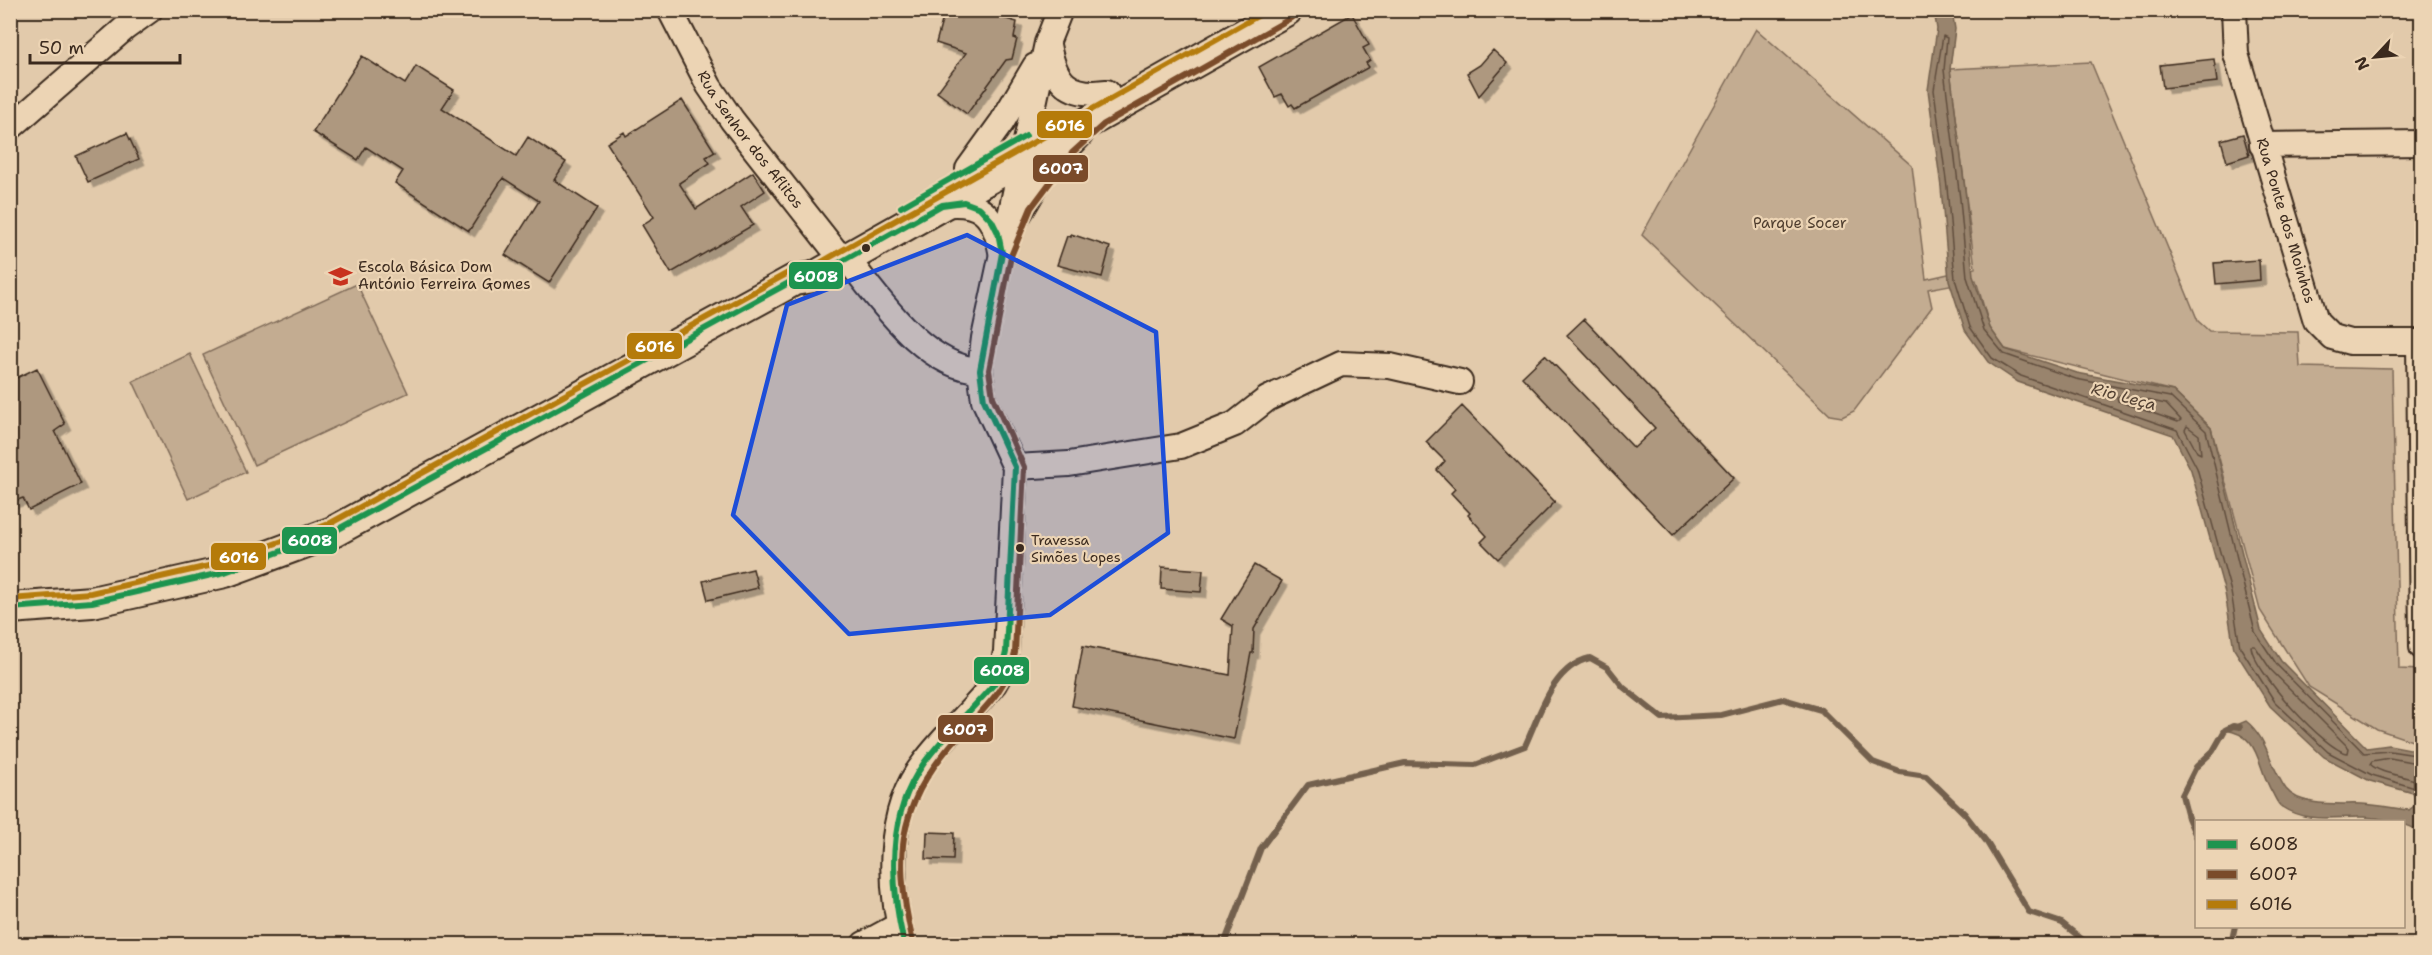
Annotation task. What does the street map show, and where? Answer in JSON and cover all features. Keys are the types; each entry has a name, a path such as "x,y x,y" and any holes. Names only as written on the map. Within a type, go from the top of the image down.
{"main road":[{"path":"1103,104 1255,10"},
{"path":"10,608 92,602 225,572 333,532 794,280 814,277 1018,151 1103,104 1287,10"},
{"path":"844,259 942,205 1018,151"}],"street":[{"path":"10,128 125,28 150,10"},
{"name":"Rua Senhor dos Aflitos","path":"670,10 709,86 732,120 887,310 919,342 967,370 980,370"},
{"path":"864,945 902,935 894,895 896,833 909,787 922,764 982,699 1002,670 1006,652 1016,467 984,400 980,370 1018,151 1047,43 1060,10"},
{"path":"844,259 858,242 1240,28 1265,10"},
{"name":"Rua Ponte dos Moinhos","path":"2234,10 2236,54 2316,321 2332,337 2350,342 2420,342"},
{"path":"1018,151 1006,115 1047,43"},
{"path":"1002,253 1023,204 1043,174 1103,104 1088,94 1072,89 1058,79 1047,43"},
{"path":"2262,145 2421,143"},
{"path":"942,205 964,202 980,208 992,221 1002,253"},
{"path":"2420,342 2421,647"},
{"path":"1016,467 1070,464 1181,446 1235,424 1267,399 1341,364 1390,366 1460,382"}],"highlighted area":[{"path":"967,235 1156,332 1168,533 1050,615 849,634 733,515 787,305"}],"green space":[{"name":"Parque Socer","path":"1756,29 1912,166 1926,279 1975,268 1950,69 2091,62 2198,321 2209,331 2298,332 2300,367 2392,369 2399,669 2421,670 2421,744 2377,729 2309,687 2260,610 2211,428 2173,391 2005,349 1990,328 1976,280 1928,289 1932,307 1854,411 1842,417 1830,415 1642,235"},
{"path":"357,284 408,393 254,465 203,355"},
{"path":"190,354 246,472 188,499 133,381"}],"water":[{"name":"Rio Leça","path":"1934,11 1952,11 1955,29 1950,69 1973,276 1990,328 2005,349 2077,373 2173,391 2211,428 2261,630 2281,661 2367,748 2389,745 2421,751 2421,827 2416,829 2405,824 2405,820 2301,816 2279,804 2251,745 2237,733 2225,730 2246,721 2264,744 2286,789 2301,799 2311,802 2362,804 2409,810 2418,803 2413,793 2370,781 2324,757 2270,706 2234,649 2225,593 2191,470 2173,435 2018,382 1988,362 1965,330 1949,280 1941,187 1928,90 1937,29"}],"building":[{"path":"945,10 964,10 977,14 978,11 1017,22 1014,38 1017,39 1012,59 1006,60 967,114 937,92 966,53 936,43"},
{"path":"1352,14 1369,45 1363,48 1370,60 1366,63 1369,67 1295,108 1292,104 1289,106 1282,94 1275,97 1259,67"},
{"path":"1493,50 1507,63 1479,96 1467,73 1480,65"},
{"path":"362,56 405,84 416,66 454,90 442,108 516,156 528,137 566,162 554,180 597,208 549,283 505,255 539,201 503,178 469,231 395,183 403,171 366,147 358,160 313,132"},
{"path":"2214,59 2217,82 2163,88 2160,65"},
{"path":"682,100 715,152 706,157 710,163 679,183 696,209 753,172 765,191 741,207 753,225 671,273 642,225 654,217 607,143 624,132 626,136"},
{"path":"127,133 139,159 88,182 76,156"},
{"path":"2243,134 2249,155 2227,162 2221,140"},
{"path":"1071,234 1110,247 1102,277 1057,265 1067,236 1071,237"},
{"path":"2259,260 2260,280 2216,284 2214,263"},
{"path":"1584,319 1734,478 1673,535 1522,377 1545,355 1634,448 1655,428 1567,335"},
{"path":"37,368 65,424 55,431 81,484 29,510 23,498 10,503 10,381"},
{"path":"1462,406 1555,502 1498,559 1481,542 1487,536 1451,493 1455,489 1437,470 1445,461 1426,442"},
{"path":"1254,565 1282,581 1254,629 1253,653 1251,653 1234,739 1072,706 1083,646 1230,675 1233,626 1221,619"},
{"path":"1162,567 1203,570 1201,592 1161,589"},
{"path":"753,569 758,588 708,600 703,581"},
{"path":"927,832 954,833 953,860 926,859"}],"waterway":[{"path":"1224,944 1261,848 1308,785 1405,763 1475,765 1525,746 1542,706 1557,681 1577,663 1590,658 1608,668 1623,687 1662,718 1721,715 1783,699 1821,710 1873,762 1900,772 1926,776 1965,814 1986,841 2029,912 2062,923 2088,944"},
{"path":"2195,834 2182,795 2196,767 2213,751 2225,730 2233,726 2240,727"},
{"path":"2231,944 2235,928"}],"transit line":[{"name":"6016","path":"10,599 91,593 222,563 329,524 790,272 811,268 1268,10"},
{"name":"6007","path":"913,942 906,909 902,852 906,826 914,802 926,778 944,754 996,694 1012,665 1015,653 1024,467 993,397 989,370 1011,256 1031,208 1072,153 1104,124 1291,18"},
{"name":"6008","path":"901,207 1026,136"},
{"name":"6008","path":"10,608 92,602 225,572 333,532 794,280 814,277 942,205 964,202 980,208 992,221 998,233 1002,253 980,370 984,400 1015,467 1006,652 1002,670 994,684 924,763 903,805 897,827 894,874 904,944"}],"place":[{"name":"Escola Básica Dom António Ferreira Gomes","path":"340,276"},
{"name":"Travessa Simões Lopes","path":"1020,548"}]}
